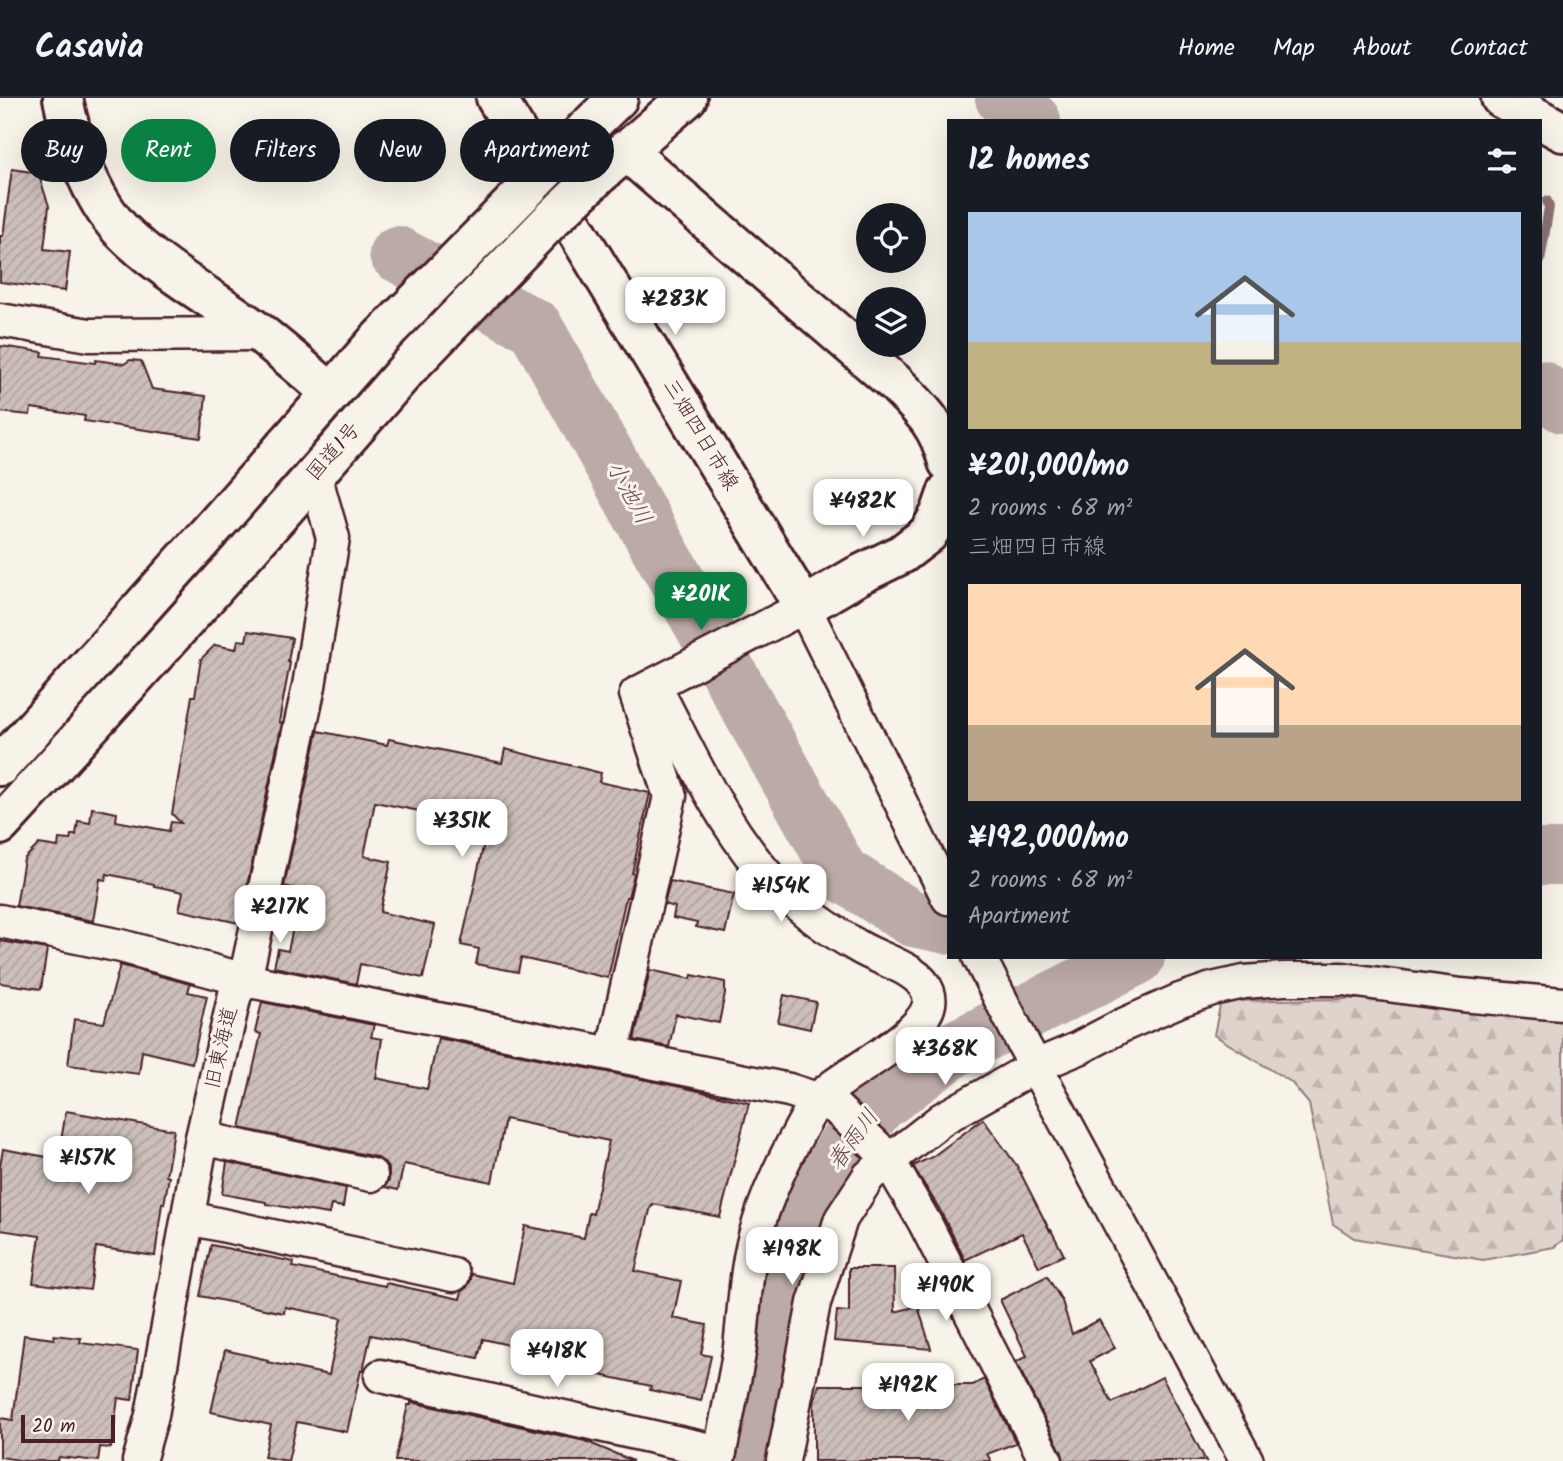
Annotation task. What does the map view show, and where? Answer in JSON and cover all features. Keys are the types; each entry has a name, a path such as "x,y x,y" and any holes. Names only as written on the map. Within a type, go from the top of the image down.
{"main road":[{"path":"63,98 76,149 89,180 119,228 154,258 261,334 331,393"},
{"name":"三畑四日市線","path":"496,98 804,607"},
{"path":"1501,98 1539,119"},
{"name":"国道1号","path":"614,160 678,105"},
{"name":"国道1号","path":"0,766 377,341 601,109"},
{"path":"1542,120 1563,132"},
{"path":"614,162 895,383 926,414 943,444 947,458"},
{"name":"国道1号","path":"0,825 120,695 408,368 591,182"},
{"path":"804,607 902,554 928,534 940,514 947,494"}],"street":[{"path":"0,320 89,335 261,334"},
{"name":"旧東海道","path":"139,1461 152,1415 202,1139 235,994 245,980 309,686 333,538 315,475"},
{"path":"612,1054 670,796 636,694 804,607 947,896"},
{"path":"381,1376 719,1457 740,1348 751,1255 757,1227 780,1168 826,1104 833,1086 898,1042 918,1025 926,1011 930,996 924,983 910,972 861,949 830,929 790,898 761,869 734,833 657,684"},
{"path":"0,921 121,946 245,980 789,1090 826,1104 883,1154 925,1223 1046,1461"},
{"path":"980,959 1247,1461"},
{"path":"783,1461 814,1304 841,1219 883,1154 942,1119 1030,1056 1180,1000 1244,982 1343,979 1461,995 1563,1004"},
{"path":"202,1139 371,1175"},
{"path":"189,1218 453,1275"}],"green space":[{"path":"1563,997 1563,1240 1554,1247 1483,1260 1354,1238 1333,1224 1309,1104 1291,1082 1214,1035 1221,1001"}],"building":[{"path":"12,169 21,170 21,182 41,182 49,206 44,249 70,252 65,291 0,282 0,236 3,236"},
{"path":"0,346 43,352 42,356 95,363 96,360 124,364 130,360 141,361 152,389 206,396 201,438 84,421 85,416 31,408 30,415 0,412"},
{"path":"248,631 292,638 279,722 282,723 239,923 179,910 183,892 107,874 106,880 100,879 93,921 16,906 24,859 39,844 58,847 59,839 70,840 71,835 76,835 78,821 90,823 92,808 117,813 116,821 169,831 171,822 181,823 172,814 201,659 215,645 236,649 238,640 246,641"},
{"path":"318,731 387,745 389,739 502,763 505,749 601,773 599,782 650,793 632,873 634,874 626,897 608,978 521,958 518,972 476,964 479,949 461,945 488,825 375,802 364,856 391,862 380,912 435,925 423,978 360,964 356,984 274,967 278,949 288,951 301,890 284,886"},
{"path":"670,881 734,894 725,933 696,927 697,923 673,918 675,907 664,904"},
{"path":"0,941 47,949 41,989 0,983"},
{"path":"120,965 190,984 188,992 207,996 192,1063 142,1051 139,1074 68,1065 74,1019 104,1023"},
{"path":"650,970 691,979 692,975 725,982 719,1023 676,1014 669,1047 634,1040"},
{"path":"784,995 816,1002 810,1029 778,1022"},
{"path":"262,1002 374,1025 371,1037 382,1039 376,1078 427,1089 438,1038 749,1103 720,1217 653,1204 635,1271 681,1281 673,1318 707,1325 701,1354 711,1356 701,1401 650,1390 651,1386 563,1367 565,1358 483,1339 478,1358 371,1335 347,1432 297,1422 288,1461 264,1457 271,1425 211,1412 225,1350 329,1375 341,1318 285,1307 284,1313 200,1296 211,1245 294,1262 293,1267 460,1299 462,1291 471,1280 471,1274 513,1283 525,1226 584,1238 589,1213 593,1214 609,1141 505,1119 492,1182 404,1164 398,1190 385,1187 389,1180 389,1170 384,1162 376,1157 240,1128 261,1034 255,1032"},
{"path":"66,1111 174,1130 155,1256 96,1247 90,1290 33,1283 40,1236 0,1230 0,1166 3,1149 58,1159"},
{"path":"983,1119 1017,1166 1064,1255 1039,1267 1022,1233 965,1260 940,1210 913,1166 932,1157"},
{"path":"227,1162 346,1188 343,1207 331,1205 329,1214 222,1194"},
{"path":"849,1268 894,1268 895,1312 918,1306 931,1349 834,1341 837,1311 849,1312"},
{"path":"1047,1276 1062,1301 1072,1334 1099,1320 1115,1348 1090,1361 1112,1403 1162,1377 1206,1461 1064,1461 1016,1362 1027,1356 1000,1300"},
{"path":"24,1335 54,1339 54,1335 81,1338 80,1343 138,1350 132,1400 118,1398 111,1448 100,1447 98,1461 59,1457 58,1461 25,1461 0,1457 0,1418 13,1420"},
{"path":"984,1379 1016,1443 987,1454 991,1461 814,1461 814,1403 819,1385 973,1385"},
{"path":"411,1402 585,1441 633,1461 395,1461 408,1405 411,1405"}],"waterway":[{"path":"1003,98 1030,119"},
{"path":"1542,249 1549,207 1547,201"},
{"name":"小池川","path":"397,254 535,327 841,873 913,919 947,926"},
{"path":"1542,389 1563,405"},
{"name":"春雨川","path":"1542,857 1563,857"},
{"name":"春雨川","path":"753,1461 756,1434 794,1262 817,1194 845,1146 879,1104 954,1049 1133,959"}]}
